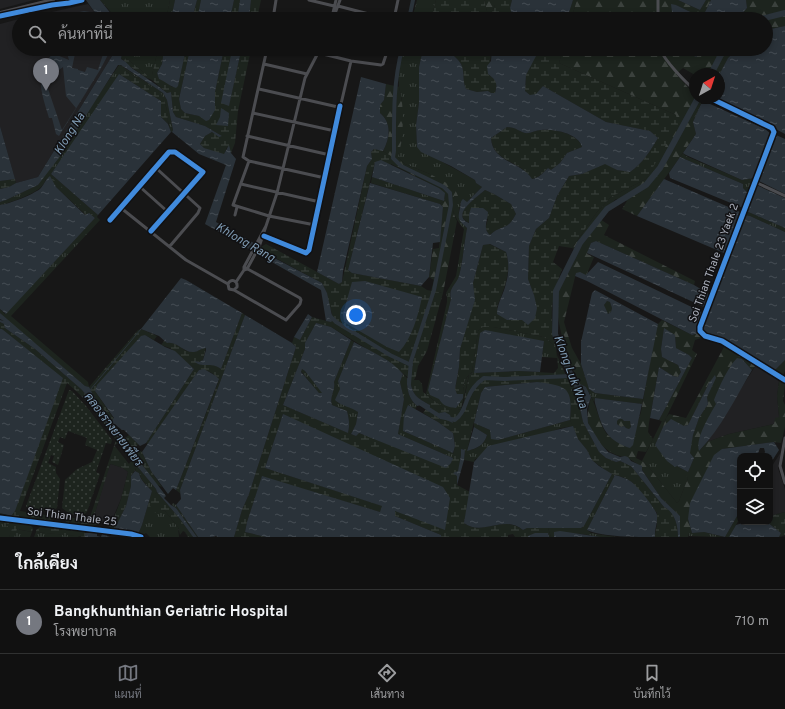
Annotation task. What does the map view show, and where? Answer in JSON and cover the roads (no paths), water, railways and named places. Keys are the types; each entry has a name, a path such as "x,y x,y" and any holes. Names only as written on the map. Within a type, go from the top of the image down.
{"main road":[{"path":"0,13 53,0"}],"street":[{"path":"274,12 276,0"},
{"path":"309,0 334,6"},
{"path":"333,12 336,0"},
{"path":"335,12 340,0"},
{"path":"395,12 398,0"},
{"path":"658,0 658,12"},
{"path":"338,6 361,12"},
{"path":"266,56 242,155 244,159 249,161 325,178"},
{"path":"234,290 237,287 236,282 264,236 277,193 307,74 317,56"},
{"path":"336,56 351,61 382,65 385,56"},
{"path":"664,56 689,86"},
{"path":"264,236 306,253 309,250 351,61"},
{"path":"264,64 307,74"},
{"path":"258,89 338,107 340,106"},
{"path":"722,104 773,129 773,134 755,182 785,196"},
{"path":"253,113 335,131"},
{"path":"247,136 330,155"},
{"path":"110,220 171,151 175,152 202,172 208,172"},
{"path":"249,161 232,204 234,206 269,216 315,225"},
{"path":"156,168 184,194 198,204 200,210 170,246"},
{"path":"151,231 202,172"},
{"name":"Soi Thian Thale 23 Yaek 2","path":"755,182 700,327 700,331 704,336 722,342 785,380"},
{"path":"241,184 320,202"},
{"path":"139,186 168,212"},
{"path":"235,215 237,207"},
{"path":"121,208 186,260 228,284 229,289 234,290 286,320 300,304 300,298 245,269"},
{"path":"257,246 266,226"},
{"path":"228,284 232,280 236,282"},
{"path":"785,438 780,466 785,483"},
{"name":"Soi Thian Thale 25","path":"0,518 131,534 140,537"}],"water":[{"path":"86,0 100,0 110,12 95,12"},
{"path":"175,0 197,0 194,12 172,12"},
{"path":"201,0 234,0 231,12 198,12"},
{"path":"240,0 251,0 250,12 238,12"},
{"path":"512,0 573,0 569,12 511,12 510,8"},
{"path":"678,0 706,0 700,10"},
{"path":"711,0 746,0 747,8 743,12 705,12"},
{"path":"671,4 690,12 672,12"},
{"path":"785,26 785,134 725,102 725,68 723,68 730,56 773,56 773,29"},
{"path":"51,56 59,56 69,60 68,56 75,56 72,68 85,72 87,67 98,70 102,56 107,56 100,70 59,136 56,134 52,118 49,118 41,90 44,65","holes":["63,67 66,96 76,108 62,130 45,80"]},
{"name":"Klong Na","path":"112,56 122,56 121,59 133,69 167,93 171,92 173,112 176,117 205,126 222,136 219,137 212,132 205,136 200,144 204,148 224,154 229,145 231,153 236,159 216,222 261,247 261,251 322,283 327,293 333,320 331,322 326,321 321,290 205,224 226,165 199,154 172,132 173,130 167,100 163,93 121,65 118,65 61,155 38,185 0,202 0,189 38,177"},
{"path":"163,56 184,56 178,86 176,88 159,79 157,73 162,64"},
{"path":"188,56 223,56 215,92 215,110 209,120 206,121 199,116 185,113 181,109 179,99"},
{"path":"231,56 240,56 229,106 221,103"},
{"path":"421,56 454,56 461,64 466,89 477,92 488,91 495,93 496,82 488,74 487,66 491,61 491,56 536,56 526,75 525,91 530,95 536,94 543,86 606,122 650,131 658,138 642,161 630,172 617,170 605,164 582,174 569,176 557,196 549,218 536,229 529,246 528,279 537,308 535,318 528,325 522,320 507,320 497,314 498,306 508,276 507,256 506,252 490,244 483,245 473,283 475,300 460,349 459,367 455,389 457,394 463,394 463,398 456,408 444,405 439,399 430,395 428,390 451,299 451,289 458,279 462,264 467,228 460,221 459,217 461,202 463,199 467,202 482,187 476,183 475,180 451,166 421,152 417,147 416,125 419,103 419,67","holes":["507,127 525,133 539,130 559,131 576,138 582,147 567,153 560,163 551,170 548,168 539,176 532,179 522,169 496,152 493,146 491,138","485,190 511,204 516,214 508,225 490,235 486,230 488,212 483,208 471,208 469,223 464,220 462,215 471,201"]},
{"path":"119,74 161,101 161,117 168,124 171,132 98,215 51,174"},
{"path":"361,77 386,84 384,100 380,105 380,113 387,121 389,131 383,151 374,149 371,152 372,159 367,166 343,271 342,282 339,284 317,272"},
{"path":"701,104 710,104 765,129 771,134 754,178 742,180 683,153 696,134 693,122"},
{"path":"221,108 229,113 228,126 216,125 220,117"},
{"path":"0,126 15,179 0,181"},
{"path":"776,135 785,139 785,194 759,181"},
{"path":"680,157 743,184 743,188 748,193 743,208 670,178 669,173"},
{"path":"381,160 439,188 445,193 444,201 372,177 375,162"},
{"path":"50,176 56,187 85,215 89,213 95,218 6,314 0,309 0,205 15,201 40,189"},
{"path":"664,179 740,212 724,253 637,216"},
{"path":"370,183 440,204 443,207 440,242 433,243 429,277 421,286 352,273 348,270"},
{"path":"756,185 785,198 785,228 746,211"},
{"path":"745,215 785,232 785,360 775,370 718,336 707,333 703,330 702,325"},
{"path":"596,241 694,285 709,294 704,307 587,253 591,243"},
{"path":"598,262 702,312 698,333 692,335 575,276 576,273 580,272 586,275"},
{"path":"181,278 242,313 221,369 194,361 199,362 203,360 206,348 195,352 190,352 174,344 167,343 159,336 141,329"},
{"path":"365,281 422,297 411,333 408,340 399,352 387,347 344,322 343,314 352,282"},
{"path":"595,290 658,324 643,399 595,393 589,389 581,364 581,342 592,293","holes":["607,301 610,302 612,308 611,312 608,314 604,305"]},
{"name":"คลองรางยายเพียร","path":"0,313 85,386 89,387 97,402 111,421 114,418 95,391 97,385 141,336 145,335 175,351 194,369 146,443 140,446 124,430 112,422 119,431 120,436 166,496 164,498 176,508 197,537 193,537 137,466 138,464 102,418 99,409 81,389 35,349 5,328 4,324 0,322 0,320 4,321 0,319"},
{"path":"308,314 312,317 300,340 294,337"},
{"path":"245,315 292,343 296,347 234,537 198,537 176,505 181,499 180,490"},
{"path":"316,323 331,327 351,340 334,382 331,399 332,405 347,411 349,422 348,433 283,405 305,349 305,343","holes":["302,369 322,393 319,393 301,372"]},
{"path":"664,328 675,335 676,348 692,358 659,420 650,418 659,367 673,376 678,377 681,372 678,365 662,357 661,349"},
{"path":"0,329 2,329 63,378 15,511 11,516 0,513"},
{"path":"485,330 544,341 540,372 519,371 474,373 480,333"},
{"path":"354,342 387,360 403,374 400,382 404,399 398,434 453,458 451,463 446,468 359,433 356,436 351,434 356,424 358,412 340,404 335,400 340,389 338,381"},
{"path":"737,358 742,359 752,370 721,422 699,451 698,446 701,433 716,404 714,400 716,394 727,372"},
{"path":"204,369 219,379 176,490 173,488 168,494 151,471 142,452 196,374 199,370"},
{"path":"715,375 716,378 707,397 708,404 699,418 693,435 690,453 694,458 688,472 677,466 675,467 667,461 655,445 663,427 671,419 684,426 688,425 709,383"},
{"path":"407,378 410,379 412,389 416,395 430,405 430,408 421,405 417,406 414,403 407,386"},
{"path":"573,378 576,378 580,384 586,387 591,397 587,409 588,423 601,444 608,452 620,457 628,457 631,461 642,466 642,470 661,498 680,516 680,537 678,537 676,524 671,512 664,507 631,466 620,461 616,462 606,458 599,452 583,422 576,390 572,381"},
{"path":"537,382 555,385 566,390 570,401 570,420 498,440 491,439 490,430 474,423 481,393 485,387"},
{"path":"595,398 642,404 633,445 630,448 617,442 608,434 599,417","holes":["622,419 624,421 630,421 631,427 629,429 624,426 621,427 617,424 617,421"]},
{"path":"408,405 438,422 453,433 455,446 453,453 403,431 404,415"},
{"path":"445,412 450,415 453,423 442,418 439,413"},
{"path":"283,414 443,487 450,498 445,530 395,511 395,516 441,535 441,537 266,537 245,532 262,476 380,512 382,506 265,468"},
{"path":"573,426 578,439 587,450 592,460 612,474 584,526 581,528 527,528 523,530 508,524 478,528 471,527 464,523 474,462 488,446"},
{"path":"474,427 487,435 480,446 467,451"},
{"path":"774,442 779,450 773,459 773,453 764,453 764,448 760,448 758,453 737,453 737,516 725,537 704,532 692,533 688,519 690,503 714,455 722,449"},
{"path":"461,449 465,450 464,460 457,485 457,476 453,473 458,471"},
{"path":"135,471 139,473 142,480 152,491 142,525 139,532 114,530 126,506 131,486 131,476"},
{"path":"615,475 627,479 633,483 641,491 656,512 657,521 655,537 610,535 587,530"},
{"path":"736,525 771,525 781,533 779,537 729,537"},
{"path":"560,531 600,537 554,537 554,532"},
{"path":"85,533 97,533 97,536 101,537 85,537"},
{"path":"535,533 548,533 549,537 528,537"},
{"path":"102,534 110,537 101,537"}],"waterway":[{"name":"Khlong Rang","path":"410,12 413,0"},
{"name":"Klong Luk Wua","path":"773,16 785,13"},
{"name":"Khlong Rang","path":"400,56 397,75 394,112 393,158 401,166 444,187 450,193 451,205 434,290 411,361 409,384"},
{"name":"Klong Luk Wua","path":"714,68 720,56"},
{"name":"Klong Luk Wua","path":"576,384 571,376 555,334 556,291 580,243 607,209 646,185 660,168 695,104"},
{"name":"Khlong Rang","path":"330,316 336,322 390,355 411,365"},
{"name":"คลองรางยายเพียร","path":"90,390 141,329"},
{"name":"Khlong Rang","path":"421,404 441,417 455,420 462,413 473,389 484,378 504,379 571,376"}],"place":[{"name":"Bangkhunthian Geriatric Hospital","path":"46,91"}]}
